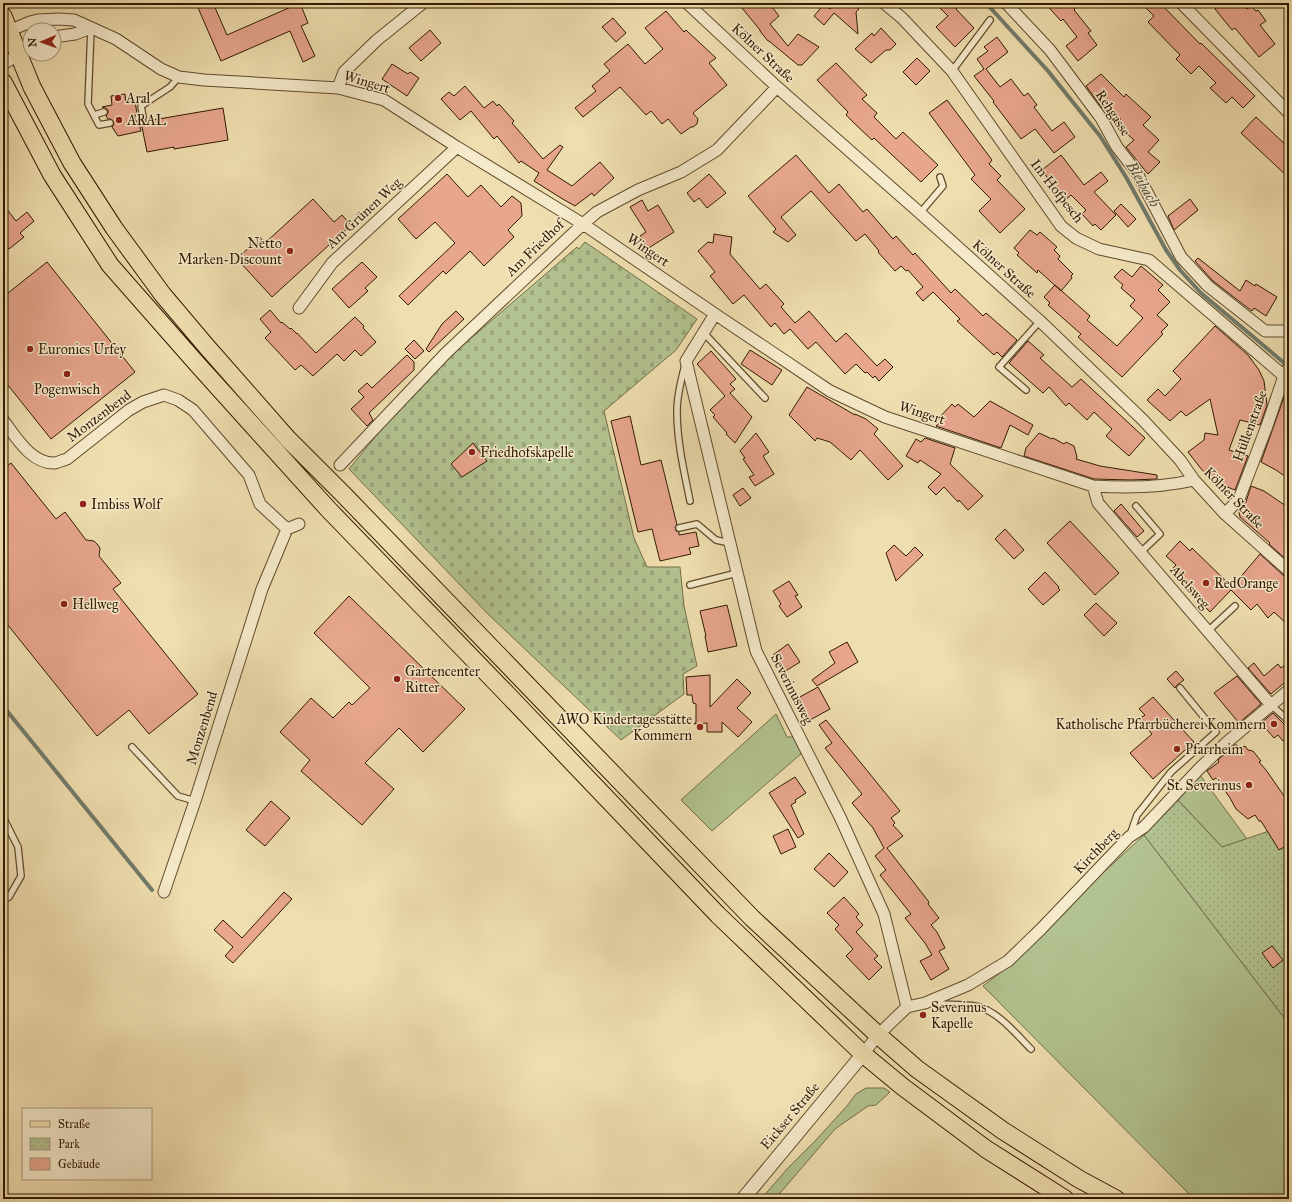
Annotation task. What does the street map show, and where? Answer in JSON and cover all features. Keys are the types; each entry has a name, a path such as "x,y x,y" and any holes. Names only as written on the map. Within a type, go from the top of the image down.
{"main road":[{"path":"5,27 22,48"},
{"path":"26,62 29,81 72,163 114,228 163,295 288,439 344,495 752,918 878,1035 917,1069 1002,1130 1079,1179 1116,1199"},
{"path":"3,82 52,175 110,265 328,509 718,915 863,1054 903,1087 986,1149 1065,1199"}],"street":[{"path":"338,88 344,72 377,40 423,3"},
{"name":"Kölner Straße","path":"686,3 777,87 920,213 1040,322 1143,420 1180,460 1194,480 1225,514 1289,570"},
{"name":"Im Hofpesch","path":"884,3 902,18 952,71 1061,226 1076,238 1099,249 1149,260 1287,374"},
{"name":"Rehgasse","path":"1006,3 1050,50 1101,118 1117,147 1138,173 1181,257 1208,286 1265,331 1289,331"},
{"path":"1181,3 1289,113"},
{"name":"Wingert","path":"5,27 38,20 74,20 116,38 161,69 179,76 204,80 338,88 384,100 457,147 583,224 830,391 885,417 1093,486 1123,488 1173,485 1194,480"},
{"path":"62,36 75,34 91,28"},
{"path":"3,64 22,52"},
{"name":"Am Friedhof","path":"340,465 446,353 583,224 597,212 638,190 681,172 717,150 777,87"},
{"name":"Am Grünen Weg","path":"299,308 332,263 457,147"},
{"path":"686,361 715,314"},
{"name":"Severinusweg","path":"686,361 756,652 840,817 884,914 907,1007"},
{"name":"Hüllenstraße","path":"1225,514 1239,499 1287,374"},
{"name":"Monzenbend","path":"3,420 33,456 46,462 56,463 67,459 142,402 164,395 178,400 193,410 249,474 260,504 287,530 262,590 195,801 164,892"},
{"name":"Abelsweg","path":"1093,486 1098,503 1271,705"},
{"path":"287,530 299,524"},
{"name":"Kirchberg","path":"907,1007 925,1003 968,985 1008,961 1041,930 1129,837 1144,827 1199,769 1246,725 1289,690"},
{"path":"863,1054 878,1035 907,1007"},
{"name":"Eickser Straße","path":"743,1199 863,1054"}],"lane":[{"path":"952,71 990,20"},
{"path":"91,28 88,104 99,125 110,123"},
{"path":"138,118 144,117 139,107 170,87 179,76"},
{"path":"94,115 104,112"},
{"path":"920,213 943,186 940,177"},
{"path":"1026,390 999,367 1040,322"},
{"path":"703,332 765,398"},
{"path":"686,361 680,383 677,410 678,441 690,501"},
{"path":"1136,506 1160,534 1140,552"},
{"path":"679,528 697,524 716,540 730,543"},
{"path":"690,585 737,573"},
{"path":"1208,631 1236,606"},
{"path":"1129,837 1137,815 1171,772 1216,732 1180,688"},
{"path":"1271,705 1289,721"},
{"path":"132,747 178,796 195,801"},
{"path":"3,817 18,847 21,876 9,897 3,900"},
{"path":"925,1003 977,1006 989,1011 1006,1024 1031,1049"}],"green space":[{"path":"585,242 697,319 676,350 604,411 634,538 647,567 680,567 684,606 697,666 683,674 684,694 621,740 488,614 349,469 420,382 577,247 579,249"},
{"path":"776,714 787,737 794,737 802,753 712,831 681,800"},
{"path":"1200,775 1247,839 1222,847 1178,800"},
{"path":"1178,800 1222,847 1269,831 1289,800 1289,1024 1144,835"},
{"path":"1144,835 1289,1024 1289,1197 1286,1199 1194,1199 983,986 1023,955 1080,894"},
{"path":"866,1088 884,1088 890,1092 876,1105 868,1106 835,1129 775,1199 761,1199 788,1168 847,1106 856,1094"}],"building":[{"path":"196,3 213,3 227,35 300,3 308,23 301,26 315,56 303,62 290,31 221,61"},
{"path":"748,3 769,3 779,16 770,24 788,46 798,34 819,47 802,65 798,65 768,41 742,8"},
{"path":"835,3 852,3 859,9 856,12 858,34 834,13 824,25 814,16 824,4 830,9"},
{"path":"935,3 962,3 956,9 974,28 955,47 936,27 948,16"},
{"path":"1045,3 1070,3 1091,31 1088,33 1097,45 1078,61 1066,46 1077,37 1063,19 1061,21"},
{"path":"1141,3 1160,3 1200,44 1201,43 1255,96 1243,108 1232,97 1226,103 1210,88 1216,83 1199,66 1191,74 1176,59 1180,55 1148,22 1154,16"},
{"path":"1222,3 1243,3 1247,9 1251,6 1256,11 1258,10 1266,21 1260,25 1275,44 1259,57 1235,28 1232,30 1215,9"},
{"path":"666,11 684,32 686,30 716,58 709,63 727,85 693,113 698,119 697,124 681,134 668,119 662,124 651,111 646,115 620,87 583,117 575,108 596,91 592,86 610,71 604,64 628,44 645,64 663,49 645,28"},
{"path":"613,18 626,33 616,42 602,27"},
{"path":"881,28 896,44 890,50 886,50 871,63 855,49 872,33 874,36"},
{"path":"430,30 441,43 421,61 409,48"},
{"path":"997,37 1008,52 986,69 1000,87 1011,79 1024,96 1028,93 1037,105 1034,107 1052,131 1064,122 1075,137 1054,153 1035,129 1021,139 974,76 984,69 977,59 988,51 984,47"},
{"path":"917,58 930,71 916,85 903,72"},
{"path":"836,63 867,95 862,99 877,113 874,117 896,139 903,132 938,165 921,182 874,138 872,140 854,123 846,115 848,112 817,80"},
{"path":"392,64 408,74 410,72 419,78 407,96 382,79"},
{"path":"1101,74 1124,97 1126,94 1151,117 1143,125 1159,140 1148,152 1160,162 1148,174 1126,147 1134,140 1116,124 1121,119 1106,105 1102,108 1086,86"},
{"path":"465,86 484,108 493,101 497,106 499,104 514,121 512,123 543,159 560,145 563,147 547,170 572,186 600,162 614,178 594,196 592,193 575,206 561,198 534,181 539,173 521,161 519,163 497,136 494,139 471,111 460,120 441,99 449,92 454,96"},
{"path":"125,94 126,102 135,101 137,114 134,118 135,121 139,122 141,131 118,136 112,127 114,124 113,121 108,119 106,116 108,110 102,107 112,105 111,96"},
{"path":"947,100 992,160 989,164 1001,176 997,180 1025,209 1000,233 979,211 991,199 971,179 975,175 929,113"},
{"path":"223,108 228,140 147,152 141,122"},
{"path":"1256,117 1289,148 1289,178 1241,133"},
{"path":"796,155 829,193 839,184 863,212 867,209 893,239 896,236 913,255 915,253 951,293 955,289 983,316 986,313 1017,340 1002,357 997,352 994,355 957,321 960,319 933,292 923,301 916,293 923,287 908,270 906,271 901,266 895,271 878,252 879,251 865,234 856,241 811,191 781,217 796,235 788,242 773,232 776,229 748,196"},
{"path":"1061,155 1084,185 1101,172 1108,181 1094,192 1116,215 1101,230 1095,224 1093,226 1082,214 1086,210 1071,195 1064,201 1042,170"},
{"path":"447,174 468,197 481,185 501,207 512,196 521,203 522,216 508,230 514,237 484,266 470,251 446,274 443,271 408,305 399,296 455,243 435,222 416,239 398,219"},
{"path":"709,174 726,193 707,208 699,198 694,202 687,193"},
{"name":"Netto Marken-Discount","path":"313,199 334,222 342,215 351,225 272,297 237,259 260,237 265,243"},
{"path":"1190,199 1198,210 1174,230 1168,216"},
{"path":"642,200 648,211 658,205 674,232 647,249 640,236 646,232 630,207"},
{"path":"3,204 16,221 27,212 34,221 20,233 24,237 9,249 3,242"},
{"path":"1121,204 1136,219 1128,227 1114,211"},
{"path":"1030,230 1037,235 1040,232 1057,247 1054,250 1060,256 1058,259 1073,274 1071,276 1072,278 1061,291 1038,270 1037,273 1017,255 1019,253 1014,248"},
{"path":"714,234 732,237 730,254 760,289 766,284 784,304 781,307 795,323 809,311 836,342 846,333 877,366 885,359 893,367 879,381 875,376 873,378 867,372 865,373 856,364 845,374 816,342 808,349 790,329 784,334 775,323 771,327 744,295 733,304 710,276 715,272 698,251 708,242 713,243"},
{"path":"1198,258 1240,291 1246,280 1255,286 1256,284 1277,297 1266,316 1254,308 1252,311 1213,281 1195,261"},
{"path":"47,262 135,372 51,439 3,379 3,297"},
{"path":"362,262 377,277 365,288 368,291 349,308 332,289"},
{"path":"1141,266 1163,285 1158,290 1170,302 1157,315 1168,325 1161,332 1163,334 1122,377 1078,337 1081,334 1048,305 1050,303 1044,297 1055,285 1090,316 1087,320 1117,346 1143,318 1130,306 1135,300 1121,288 1123,285 1114,277 1122,269 1132,277"},
{"path":"270,310 281,323 282,322 297,333 316,353 355,317 376,342 361,356 355,350 344,361 337,354 313,376 301,365 295,370 265,338 271,332 260,319"},
{"path":"456,311 464,319 429,352 426,349 442,324"},
{"path":"1215,326 1248,355 1259,370 1264,381 1267,405 1260,425 1240,420 1229,450 1248,456 1235,490 1214,482 1202,470 1188,452 1204,440 1205,433 1218,435 1210,399 1186,416 1181,411 1170,421 1147,400 1158,389 1165,396 1181,379 1173,371"},
{"path":"414,340 424,351 415,359 405,349"},
{"path":"1028,341 1044,355 1040,358 1072,387 1081,379 1145,438 1129,456 1106,436 1112,429 1094,412 1087,420 1069,403 1066,406 1049,387 1043,393 1009,363"},
{"path":"750,350 782,370 772,385 741,364"},
{"path":"711,351 736,379 730,384 735,389 730,393 752,417 735,443 713,417 715,415 710,410 725,396 697,364"},
{"path":"407,355 414,362 414,370 369,413 373,420 367,426 351,409 364,397 358,391 367,383 372,388"},
{"path":"1289,386 1289,479 1261,462"},
{"path":"807,387 855,415 866,419 878,429 874,434 903,466 888,480 860,450 851,460 830,442 817,438 815,441 789,415"},
{"path":"990,401 1033,425 1028,435 1010,425 1001,448 936,426 941,421 938,419 952,404 955,407 958,404 974,417"},
{"path":"630,416 641,465 661,460 677,525 675,527 676,531 679,532 679,535 696,532 699,546 689,548 691,554 660,561 652,529 638,532 611,421"},
{"path":"756,433 769,452 763,456 774,474 755,486 749,477 754,475 743,459 745,458 740,451"},
{"path":"1039,433 1064,444 1066,442 1074,446 1077,457 1076,459 1100,466 1157,475 1157,479 1094,479 1024,456 1026,448"},
{"path":"925,438 955,448 950,464 983,496 968,510 944,487 936,495 928,487 941,474 920,460 918,463 906,456 916,439 921,442"},
{"name":"Friedhofskapelle","path":"473,443 487,461 462,477 451,464"},
{"name":"Hellweg","path":"11,463 56,519 65,512 86,540 94,541 97,544 100,548 99,556 121,583 113,589 198,694 149,734 129,710 97,736 3,619 3,469"},
{"path":"1251,486 1264,491 1289,508 1289,562 1240,517 1239,512 1241,507 1246,502"},
{"path":"743,488 751,498 740,506 733,495"},
{"path":"1121,504 1144,531 1137,537 1114,511"},
{"path":"1070,521 1119,573 1095,595 1047,543"},
{"path":"1005,529 1024,550 1014,559 995,539"},
{"path":"1180,541 1190,551 1192,548 1232,587 1260,554 1284,576 1289,578 1289,626 1274,612 1268,618 1257,604 1251,610 1231,590 1210,612 1197,599 1197,593 1183,581 1185,579 1173,568 1176,565 1166,556"},
{"path":"894,545 906,556 915,547 923,555 896,581 886,553"},
{"path":"1045,572 1060,590 1043,605 1028,589"},
{"path":"789,581 798,595 795,596 802,607 787,617 779,606 781,604 773,591"},
{"path":"349,596 465,709 423,752 399,728 365,763 394,789 362,825 301,771 310,760 280,732 311,698 333,718 349,702 352,705 370,688 314,633"},
{"path":"1096,603 1117,623 1104,636 1084,615"},
{"path":"727,605 737,646 708,652 700,611"},
{"path":"847,642 858,662 817,686 812,680 835,663 829,652"},
{"path":"788,644 800,662 784,672 773,655"},
{"path":"1289,662 1289,679 1271,694 1248,668 1254,663 1264,676 1278,664 1281,668"},
{"path":"1176,671 1184,680 1175,688 1167,679"},
{"path":"710,675 710,707 737,679 751,693 737,708 752,722 738,737 722,722 722,732 707,732 707,723 694,724 696,722 696,704 693,703 692,695 687,695 686,677"},
{"path":"1237,676 1261,704 1239,723 1214,693"},
{"path":"818,687 830,709 810,720 798,698"},
{"path":"1153,697 1194,742 1153,779 1130,753 1152,734 1139,719 1145,715 1139,709"},
{"path":"1273,713 1289,729 1289,736 1283,741 1278,735 1274,738 1261,723"},
{"path":"826,720 900,811 891,818 895,823 893,825 903,836 887,848 929,902 928,904 939,918 931,925 937,932 945,948 939,951 949,969 931,980 920,961 932,955 925,943 905,918 911,914 880,875 886,870 875,856 884,848 873,828 852,803 862,794 825,748 832,743 819,725"},
{"name":"St. Severinus","path":"1234,745 1237,745 1239,749 1245,746 1248,750 1253,751 1261,761 1259,762 1289,803 1289,844 1279,850 1261,821 1259,821 1255,815 1248,819 1236,809 1216,778 1213,780 1207,771 1219,762 1218,760 1228,753"},
{"path":"795,777 806,793 795,800 796,802 791,805 804,834 798,838 769,793"},
{"path":"271,801 290,818 265,846 246,830"},
{"path":"788,829 796,847 781,854 773,836"},
{"path":"829,853 848,872 834,887 814,869"},
{"path":"284,892 292,899 233,963 225,956 233,947 214,930 223,920 242,938"},
{"path":"844,897 859,914 856,917 863,925 856,932 878,956 874,959 882,967 869,980 846,956 853,949 835,929 839,925 827,913"},
{"path":"1272,946 1283,960 1273,968 1262,953"}],"waterway":[{"name":"Bleibach","path":"986,3 1048,71 1100,136 1126,177 1166,250 1180,270 1201,293 1289,367"},
{"path":"3,706 152,890"}],"place":[{"name":"Aral","path":"118,98"},
{"name":"ARAL","path":"119,120"},
{"name":"Netto Marken-Discount","path":"290,251"},
{"name":"Euronics Urfey","path":"30,349"},
{"name":"Pogenwisch","path":"67,374"},
{"name":"Friedhofskapelle","path":"472,452"},
{"name":"Imbiss Wolf","path":"83,504"},
{"name":"RedOrange","path":"1206,583"},
{"name":"Hellweg","path":"64,604"},
{"name":"Gartencenter Ritter","path":"397,679"},
{"name":"Katholische Pfarrbücherei Kommern","path":"1274,724"},
{"name":"AWO Kindertagesstätte Kommern","path":"700,727"},
{"name":"Pfarrheim","path":"1177,749"},
{"name":"St. Severinus","path":"1249,785"},
{"name":"Severinus Kapelle","path":"923,1015"}]}
